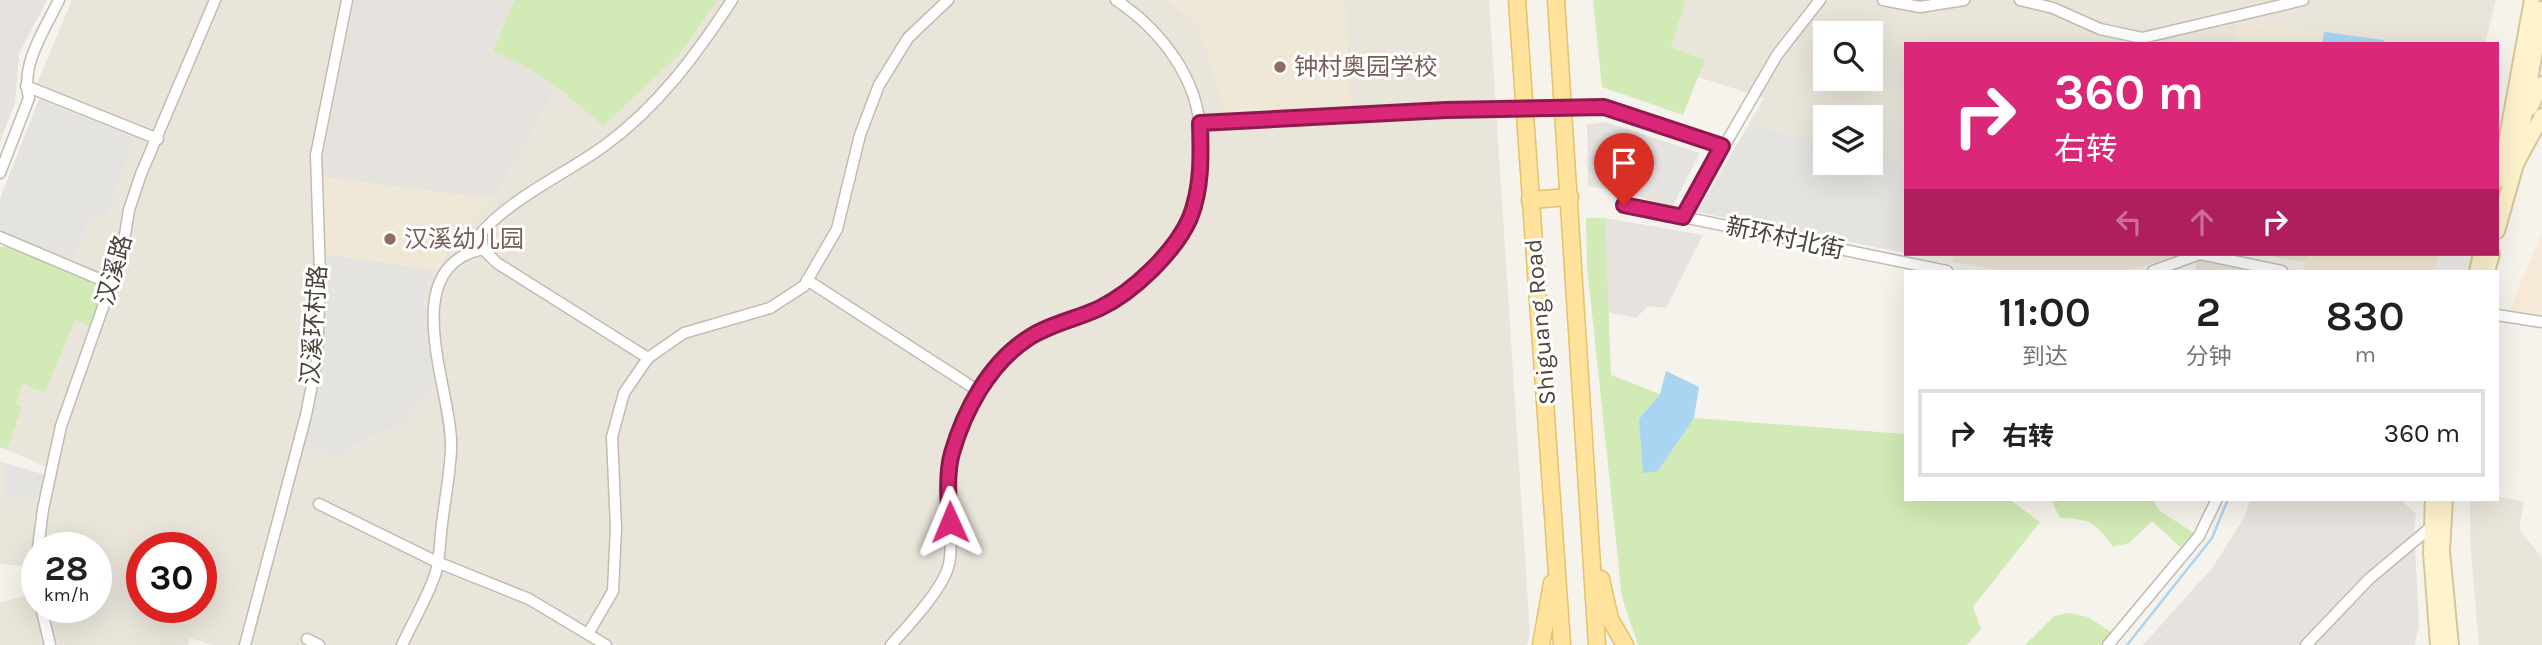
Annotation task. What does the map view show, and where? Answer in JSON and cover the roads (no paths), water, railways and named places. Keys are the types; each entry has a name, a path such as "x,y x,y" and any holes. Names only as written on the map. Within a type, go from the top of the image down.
{"main road":[{"name":"Shiguang Road","path":"1517,0 1562,645"},
{"name":"Shiguang Road","path":"1556,0 1597,645"},
{"path":"2499,220 2510,161 2534,80 2532,0"},
{"path":"2510,161 2534,80 2542,9"},
{"path":"2499,178 2542,116"},
{"path":"1530,200 1570,197"},
{"path":"2433,501 2431,527 2438,645"},
{"path":"2445,501 2442,551 2451,645"},
{"path":"1591,536 1610,619 1625,645"},
{"path":"1541,645 1557,553"}],"street":[{"path":"0,173 29,98 26,86 31,58 59,0"},
{"name":"汉溪路","path":"40,532 61,426 122,253 129,209 141,174 215,0"},
{"name":"汉溪环村路","path":"245,645 306,415 317,360 320,275 316,155 347,0"},
{"path":"648,358 497,263 483,249 481,233 499,213 607,144 658,97 692,61 732,0"},
{"path":"588,634 613,591 616,528 612,437 624,393 648,358 684,332 770,308 804,286 837,229 860,135 879,85 908,38 948,0"},
{"path":"1683,217 1777,55 1820,0"},
{"path":"1884,0 1920,7 1964,0"},
{"path":"2020,0 2053,8 2100,29 2142,38 2303,0"},
{"path":"891,645 930,598 949,566 951,455 979,392 994,368 1027,338 1102,307 1140,282 1167,252 1189,219 1201,169 1200,123 1196,101 1181,68 1153,30 1119,1"},
{"path":"26,86 158,139"},
{"path":"1200,123 1564,106 1604,107 1722,146"},
{"name":"新环村北街","path":"1624,205 1942,270"},
{"path":"0,237 111,284"},
{"path":"402,645 437,562 452,447 438,370 433,310 438,288 447,272 460,257 483,249"},
{"path":"2167,269 2196,256"},
{"path":"2210,256 2277,270"},
{"path":"807,280 979,392"},
{"path":"2499,315 2542,322"},
{"path":"2108,645 2199,536 2216,501"},
{"path":"319,504 437,562 530,599 607,645"},
{"path":"2305,645 2369,579 2431,527"},
{"path":"45,623 50,645"},
{"path":"307,639 319,645"}],"water":[{"path":"2324,32 2384,40 2384,42 2322,42"},
{"path":"1666,371 1699,387 1694,418 1658,471 1643,473 1639,419 1660,394"}],"waterway":[{"path":"2127,645 2212,538 2227,501"}],"place":[{"name":"钟村奥园学校","path":"1280,67"},
{"name":"汉溪幼儿园","path":"390,239"}]}
